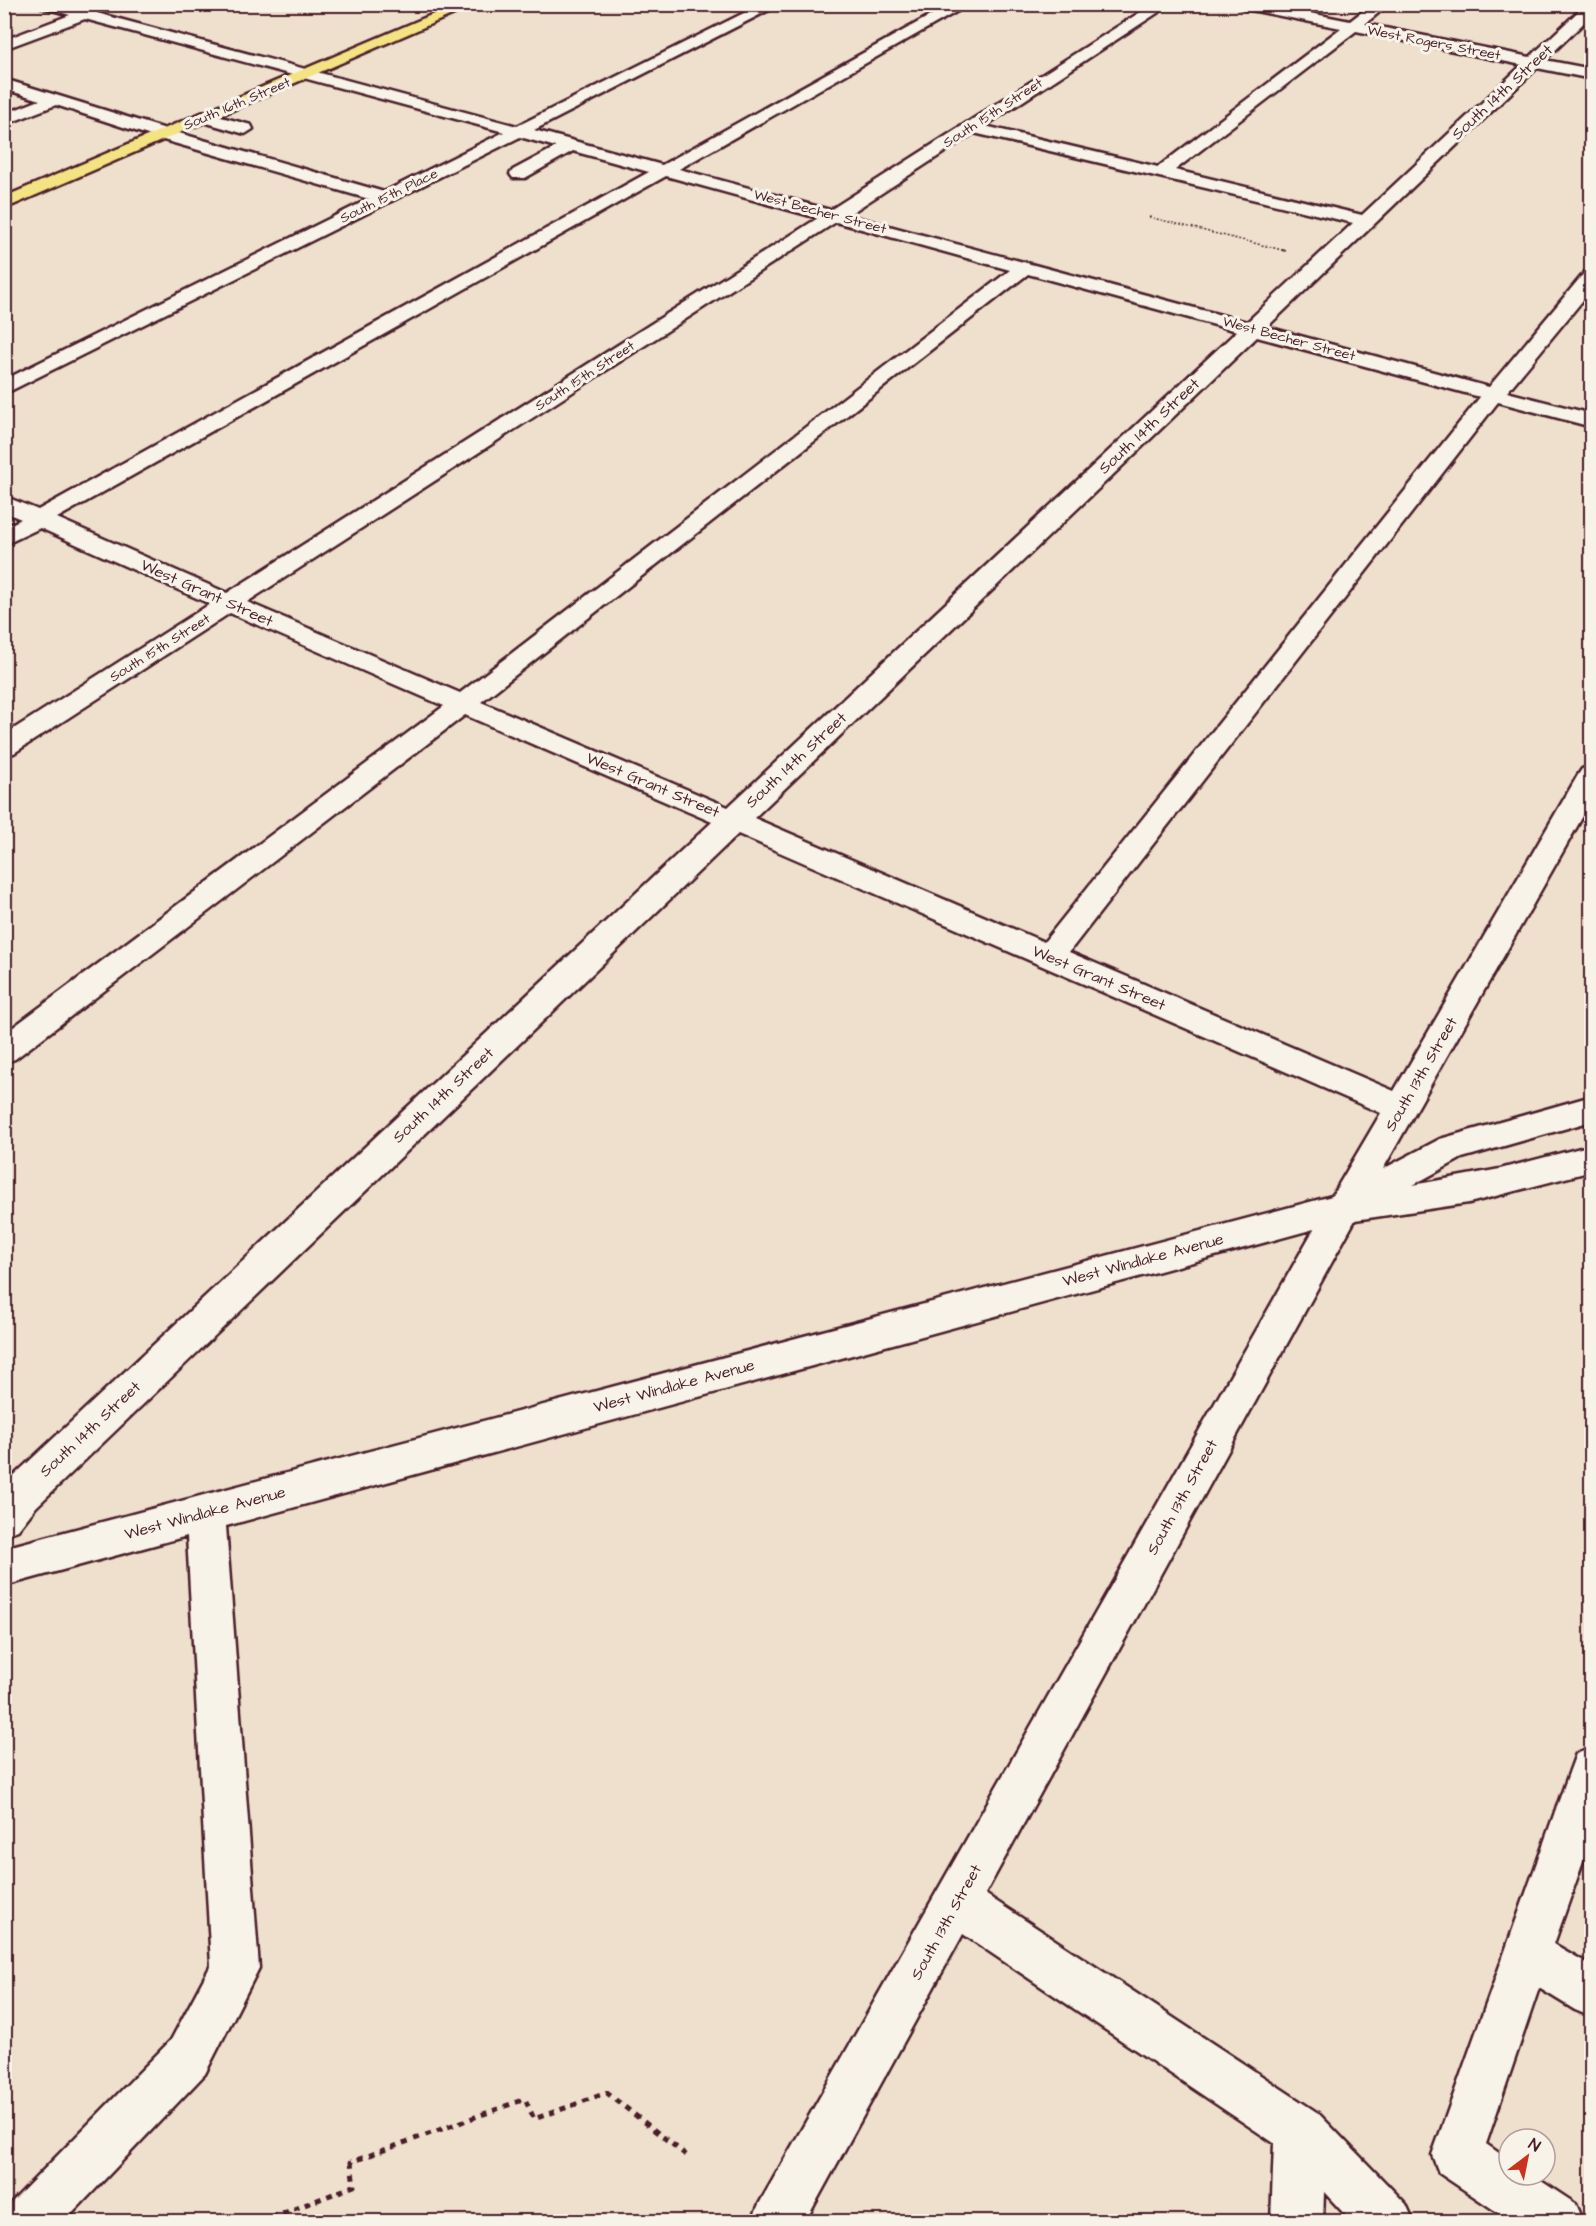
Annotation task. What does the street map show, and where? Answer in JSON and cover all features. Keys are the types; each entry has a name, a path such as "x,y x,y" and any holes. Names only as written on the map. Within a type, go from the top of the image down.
{"main road":[{"name":"South 16th Street","path":"4,204 470,4"}],"street":[{"name":"West Becher Street","path":"47,4 1592,421"},
{"path":"4,45 112,4"},
{"name":"South 15th Place","path":"4,388 774,4"},
{"path":"4,538 963,4"},
{"name":"South 15th Street","path":"4,747 1164,4"},
{"name":"West Rogers Street","path":"1241,4 1592,74"},
{"path":"1162,172 1382,4"},
{"name":"South 14th Street","path":"4,1517 31,1485 1592,8"},
{"path":"4,84 166,135 386,198"},
{"path":"4,120 55,100"},
{"path":"206,118 245,129"},
{"path":"970,127 1366,221"},
{"path":"519,174 572,145"},
{"path":"4,1051 464,703 1024,268"},
{"path":"1049,956 1494,394 1592,276"},
{"name":"West Grant Street","path":"4,503 230,604 1402,1108"},
{"name":"South 13th Street","path":"777,2222 1344,1207 1592,774"},
{"name":"West Windlake Avenue","path":"1344,1207 1452,1148 1592,1108"},
{"name":"West Windlake Avenue","path":"4,1567 1344,1207 1397,1203 1463,1190 1530,1176 1592,1158"},
{"path":"28,2222 189,2057 235,1968 205,1513"},
{"path":"1558,2222 1457,2155 1592,1770"},
{"path":"957,1903 1299,2130 1389,2222"},
{"path":"1527,1954 1592,1993"},
{"path":"1297,2222 1299,2130"}],"path":[{"path":"1149,217 1289,252"},
{"path":"260,2222 354,2186 351,2162 525,2099 534,2120 607,2093 686,2155"}]}
